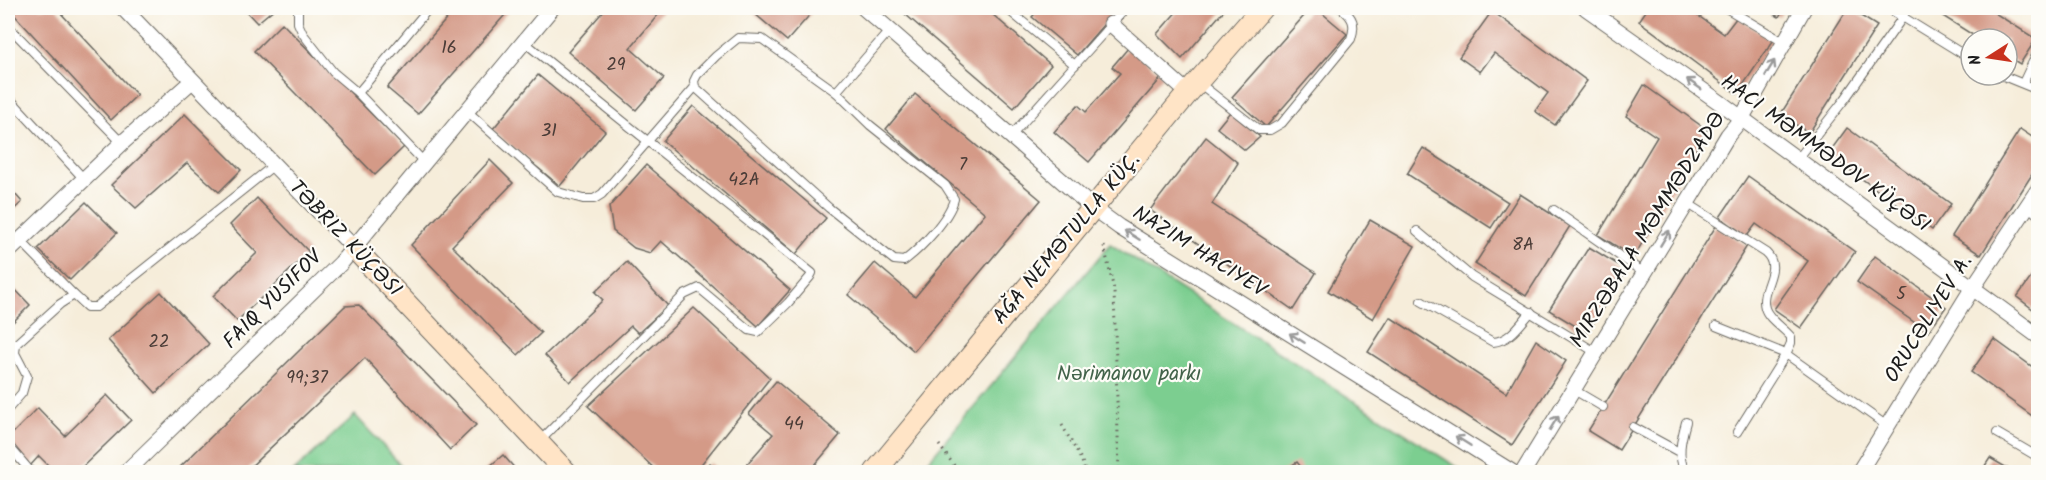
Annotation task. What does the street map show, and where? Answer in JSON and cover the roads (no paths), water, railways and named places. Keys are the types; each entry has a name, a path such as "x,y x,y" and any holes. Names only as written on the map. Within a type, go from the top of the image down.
{"street":[{"name":"TƏBRIZ KÜÇƏSI","path":"123,8 566,472"},
{"name":"FAIQ YUSIFOV","path":"126,472 317,286 353,247 552,8"},
{"path":"864,8 1093,208 1119,227 1512,472"},
{"name":"AĞA NEMƏTULLA KÜÇ.","path":"874,472 1262,8"},
{"path":"1586,8 2038,336"},
{"name":"MIRZƏBALA MƏMMƏDZADƏ","path":"1523,472 1728,135 1741,119 1804,8"},
{"path":"1112,24 1193,88"},
{"path":"8,252 122,143 192,81"},
{"name":"ORUCƏLIYEV A.","path":"1859,472 1972,289 2033,211 2038,190"}],"lane":[{"path":"298,8 298,23 303,34 333,72 358,93 424,162"},
{"path":"358,93 429,8"},
{"path":"1006,8 1075,65"},
{"path":"1011,136 1126,8"},
{"path":"1193,88 1259,130 1270,130 1282,123 1351,39 1355,28 1352,16 1341,8"},
{"path":"1726,8 1785,43"},
{"path":"1888,8 1959,51"},
{"path":"1797,160 1845,99 1907,8"},
{"path":"8,26 122,143"},
{"path":"836,92 890,30"},
{"path":"738,38 762,39 836,92 870,125 945,185 954,199 951,210 904,261 894,260 829,208 695,87 694,81 716,56 738,38"},
{"path":"523,41 812,273 788,303 758,332 749,330 699,288 691,290 538,443"},
{"path":"2023,83 2038,51"},
{"path":"2019,82 2038,90"},
{"path":"467,111 558,192 583,199 594,199 602,194 695,87"},
{"path":"10,99 84,179"},
{"path":"20,240 87,307 96,307 273,165"},
{"path":"1687,202 1772,259 1773,267 1764,305 1767,312 1791,337 1786,354 1737,432"},
{"path":"1554,210 1644,273"},
{"path":"1417,231 1472,277 1597,353"},
{"path":"8,409 22,393 27,376 15,353 16,344 60,303 74,295"},
{"path":"1421,301 1493,342 1502,341 1510,336 1531,312"},
{"path":"1716,326 1786,354 1887,426"},
{"path":"1574,390 1602,407"},
{"path":"1685,472 1680,463 1679,452 1686,422"},
{"path":"1633,427 1679,452"},
{"path":"1997,433 2038,457"},
{"path":"8,445 31,472"}],"park label":[{"name":"Nərimanov parkı","path":"1129,374"}]}
